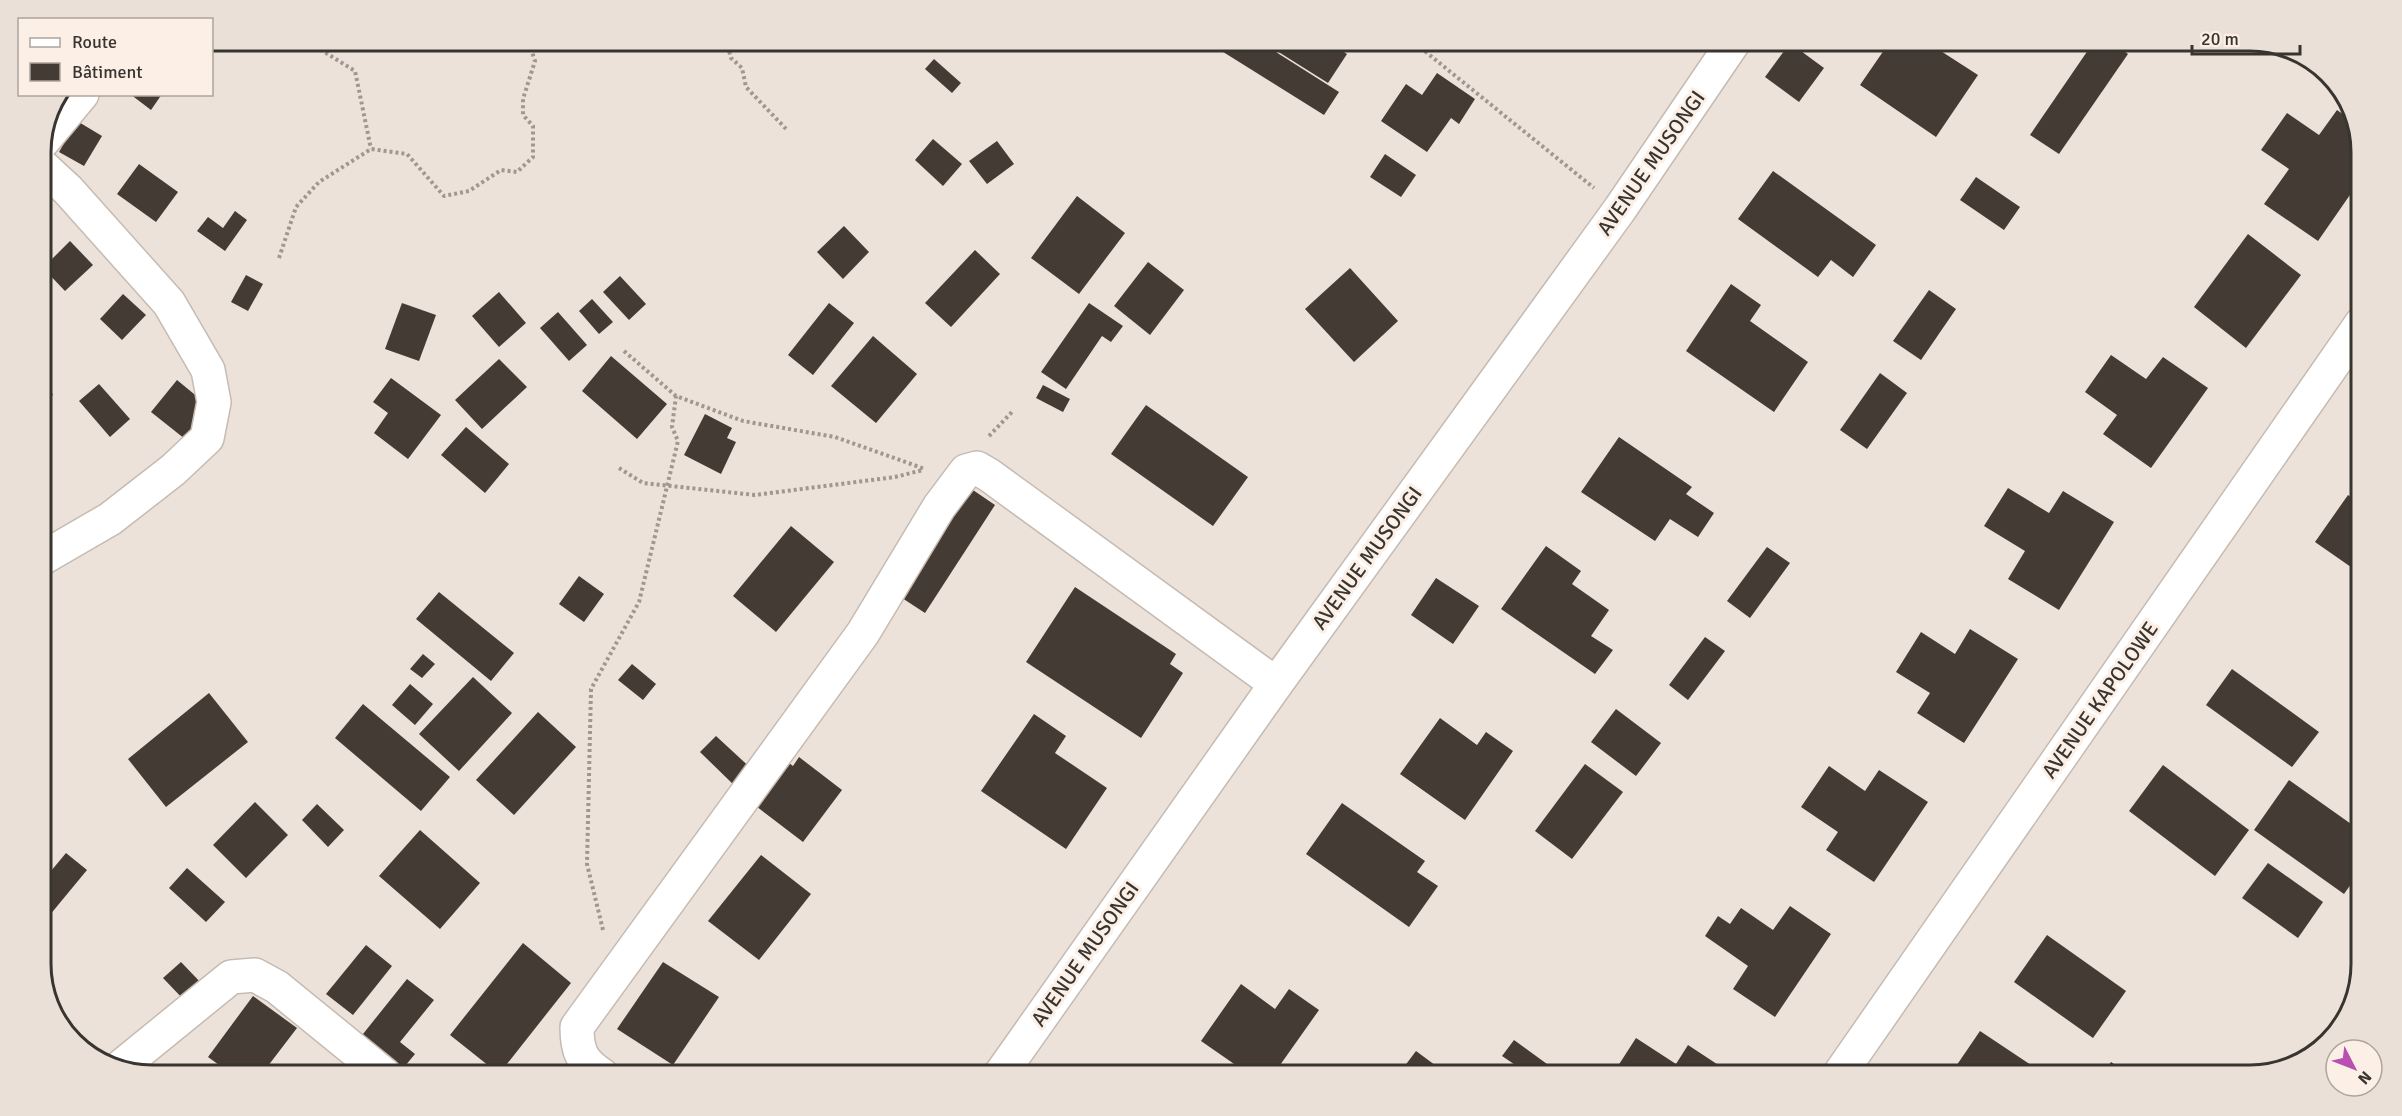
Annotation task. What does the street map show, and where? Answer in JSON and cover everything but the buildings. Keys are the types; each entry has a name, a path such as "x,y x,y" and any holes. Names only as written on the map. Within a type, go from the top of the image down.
{"street":[{"name":"AVENUE MUSONGI","path":"1008,1065 1276,684 1620,209 1728,51"},
{"path":"57,121 80,96"},
{"path":"51,174 68,190 169,303 208,370 214,402 207,438 173,470 110,519 51,553"},
{"name":"AVENUE KAPOLOWE","path":"1847,1065 2351,338"},
{"path":"587,1065 577,1046 577,1028 863,633 939,507 966,471 977,468 988,475 1276,684"},
{"path":"128,1061 231,977 255,975 277,987 372,1065"}],"path":[{"path":"323,51 355,71 371,148"},
{"path":"279,258 296,207 319,182 371,148 407,154 444,196 469,191 501,170 517,172 532,157 533,126 523,115 523,99 535,61 532,51"},
{"path":"729,51 731,58 742,68 746,87 788,131"},
{"path":"1425,51 1620,209"},
{"path":"624,351 676,396 743,421 835,437 926,469"},
{"path":"614,976 587,864 591,689 639,602 678,441 672,427 676,396"},
{"path":"619,468 643,483 755,495 895,477"}]}
